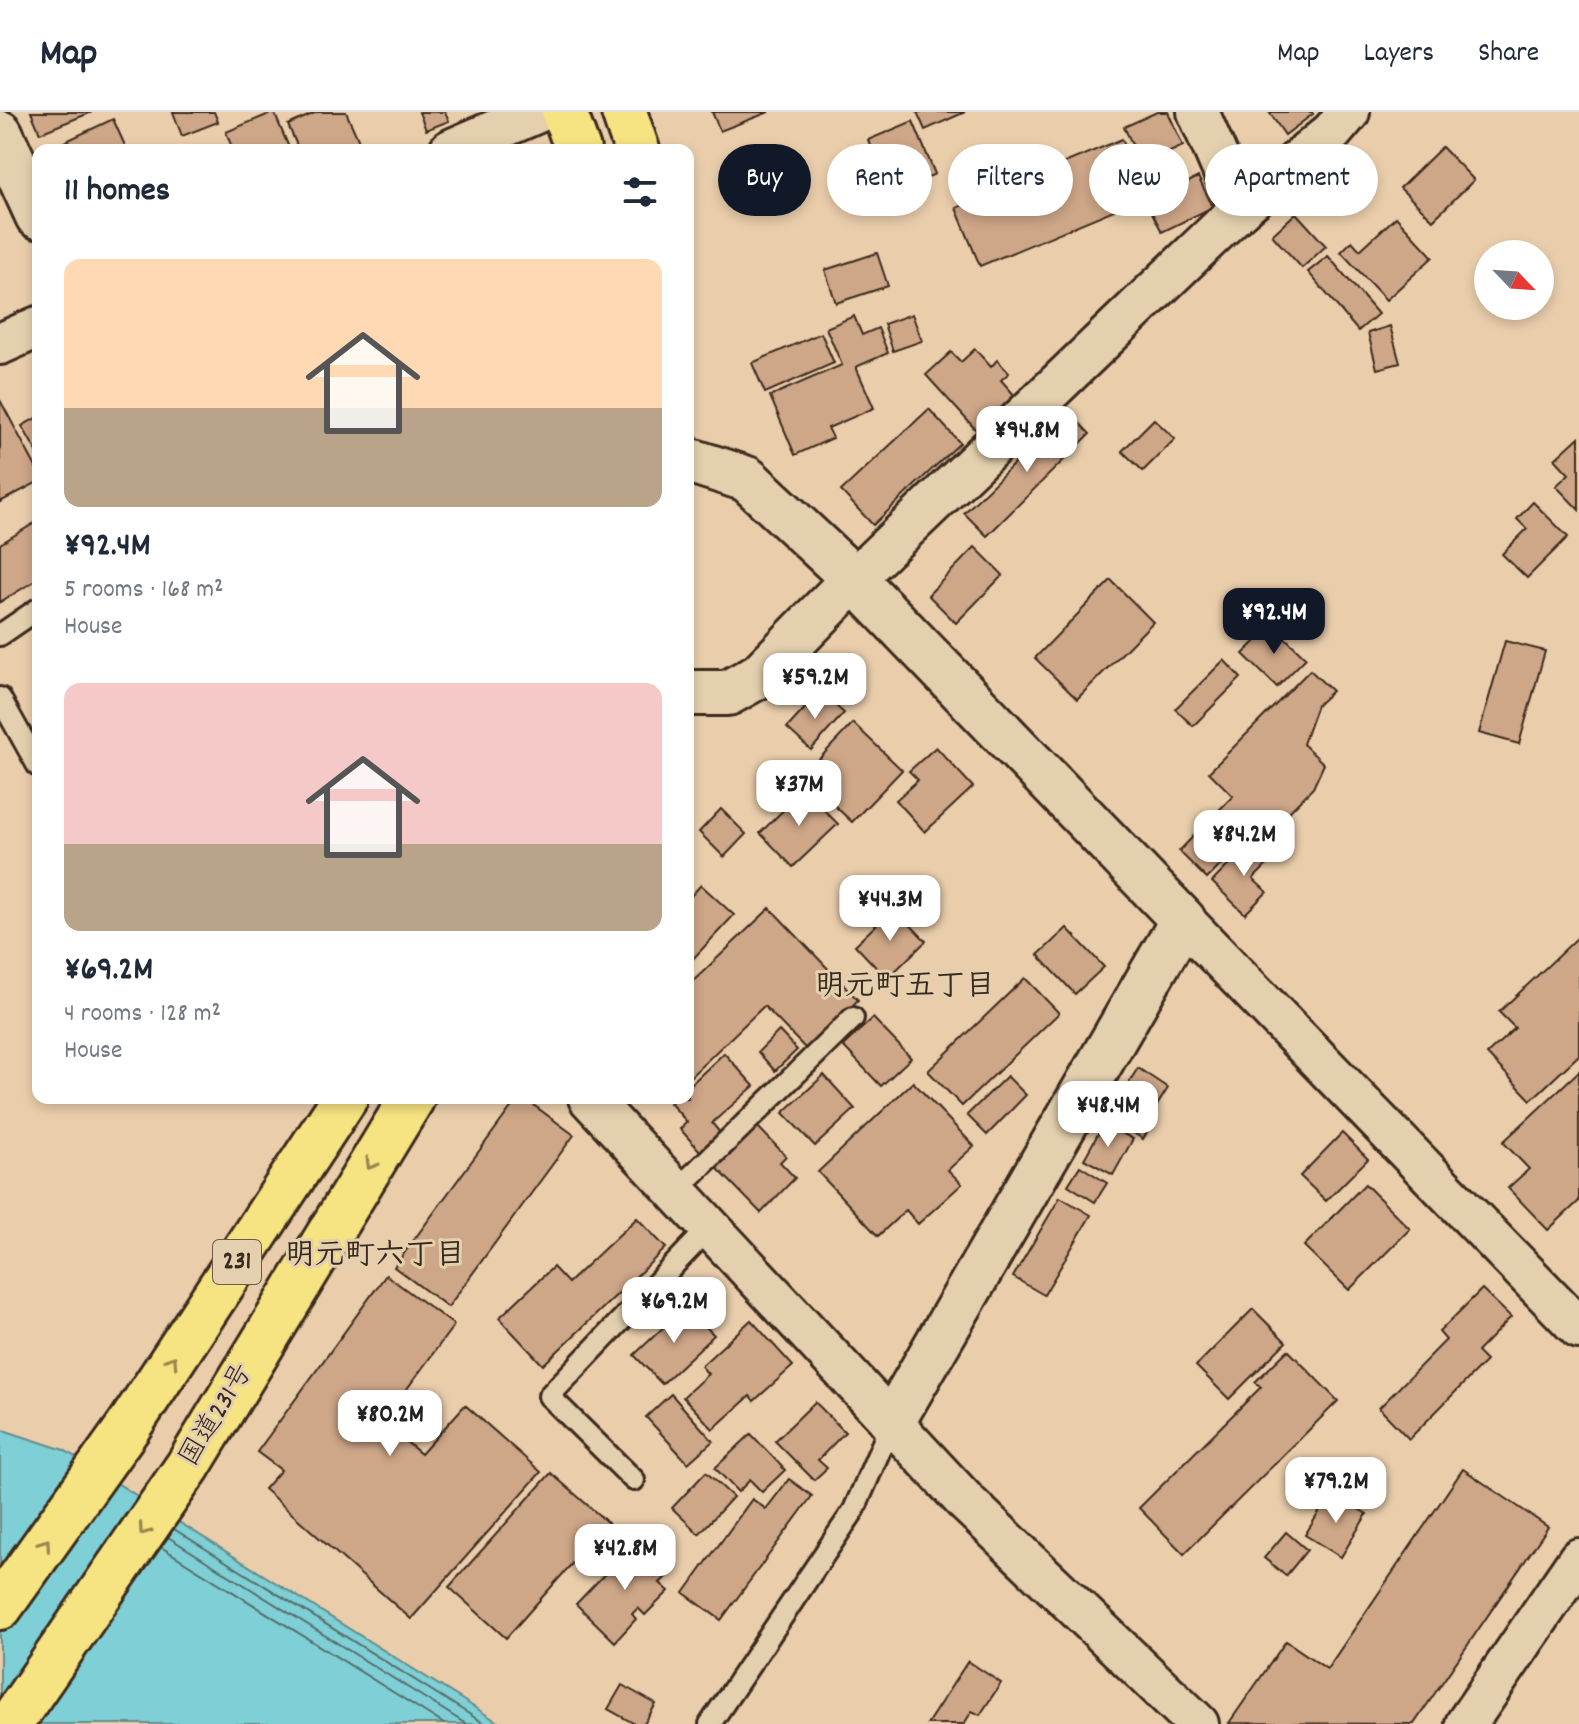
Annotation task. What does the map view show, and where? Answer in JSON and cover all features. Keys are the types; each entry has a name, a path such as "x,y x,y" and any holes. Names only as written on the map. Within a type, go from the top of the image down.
{"highway":[{"path":"564,112 576,144"},
{"path":"624,112 635,144"},
{"name":"231","path":"0,1607 129,1426 341,1104"},
{"name":"国道231号","path":"10,1724 188,1466 408,1104"}],"street":[{"path":"464,144 538,112"},
{"path":"1198,112 1212,144"},
{"path":"1318,144 1349,112"},
{"path":"0,133 32,203"},
{"path":"694,693 728,693 760,675 854,579 1233,216"},
{"path":"0,344 32,330"},
{"path":"694,462 747,479 854,579 1579,1328"},
{"path":"892,1422 1183,920"},
{"path":"595,1104 966,1502 1198,1724"},
{"path":"1466,1724 1579,1559"}],"lane":[{"path":"0,635 32,613"},
{"path":"0,698 32,755"},
{"path":"676,1191 853,1018"},
{"path":"634,1480 549,1396 710,1227"},
{"path":"710,1724 854,1510 892,1422"}],"water":[{"path":"0,1429 64,1450 501,1724 22,1724 0,1710"}],"building":[{"path":"31,112 92,112 40,133"},
{"path":"173,112 214,112 218,122 182,136"},
{"path":"274,112 287,144 231,144 226,132"},
{"path":"317,112 346,112 360,144 296,144 288,125"},
{"path":"419,112 445,112 449,121 426,130"},
{"path":"712,112 769,112 720,131"},
{"path":"917,112 965,112 925,130"},
{"path":"1157,112 1168,112 1182,144 1132,144 1124,127"},
{"path":"1269,112 1312,112 1313,114 1285,135"},
{"path":"113,119 124,144 60,144"},
{"path":"913,121 923,144 870,144 868,140"},
{"path":"1442,147 1474,180 1433,220 1400,188"},
{"path":"1089,153 1089,216 1100,216 980,266 959,216 1073,216 1073,159"},
{"path":"1198,177 1205,191 1205,211 1162,232 1154,216 1189,216 1189,182"},
{"path":"1293,216 1299,216 1326,246 1302,268 1272,235"},
{"path":"1396,217 1433,257 1386,300 1341,252 1352,241 1360,250"},
{"path":"877,253 888,286 836,303 825,270"},
{"path":"1328,256 1378,314 1358,331 1308,272"},
{"path":"912,314 922,341 893,351 884,324"},
{"path":"854,316 862,335 878,328 888,353 856,367 874,408 828,428 833,438 795,455 770,396 842,365 826,328"},
{"path":"1390,326 1400,363 1377,369 1368,333"},
{"path":"821,333 834,363 765,393 752,363"},
{"path":"975,349 991,367 997,360 1009,373 1001,380 1016,397 977,431 926,375 951,352 961,362"},
{"path":"0,400 32,460 32,485 0,502"},
{"path":"929,409 960,443 873,525 841,491"},
{"path":"1068,411 1090,434 987,536 964,513"},
{"path":"1154,419 1175,439 1143,471 1122,451"},
{"path":"32,420 32,444 22,426"},
{"path":"1579,437 1579,510 1556,486 1569,474 1555,459"},
{"path":"1533,502 1568,537 1527,578 1502,554 1527,529 1517,519"},
{"path":"32,525 32,583 0,602 0,544"},
{"path":"975,547 1003,575 956,623 928,595"},
{"path":"1111,580 1153,622 1077,699 1035,658"},
{"path":"1272,625 1306,658 1277,687 1243,654"},
{"path":"1505,641 1545,651 1519,744 1479,733"},
{"path":"1224,660 1241,678 1193,726 1175,709"},
{"path":"1310,670 1332,691 1317,705 1303,744 1324,764 1313,788 1282,819 1274,811 1207,879 1179,851 1233,796 1209,772"},
{"path":"820,692 844,713 811,750 787,728"},
{"path":"853,723 902,770 852,822 803,776"},
{"path":"936,747 973,787 925,832 896,800 918,780 909,771"},
{"path":"804,790 838,824 793,867 760,833"},
{"path":"721,809 746,834 724,857 699,832"},
{"path":"1251,842 1271,861 1253,879 1267,892 1245,914 1212,882"},
{"path":"701,885 734,915 694,958 694,893"},
{"path":"770,908 858,1000 807,1050 764,1006 694,1073 694,980"},
{"path":"894,908 926,941 887,979 855,945"},
{"path":"1067,928 1104,967 1075,994 1038,955"},
{"path":"1579,936 1579,1055 1531,1100 1487,1054 1515,1028 1499,1012"},
{"path":"1025,978 1059,1013 962,1106 928,1071"},
{"path":"873,1018 911,1058 881,1086 843,1046"},
{"path":"779,1031 797,1050 775,1071 758,1052"},
{"path":"724,1053 754,1086 712,1123 721,1134 701,1152 680,1129 687,1122 671,1104 694,1104 694,1081"},
{"path":"1138,1068 1168,1088 1151,1115 1121,1095"},
{"path":"1579,1071 1579,1201 1548,1230 1508,1188 1529,1169 1503,1142"},
{"path":"824,1075 855,1109 815,1146 783,1113"},
{"path":"1007,1076 1026,1095 987,1135 967,1115"},
{"path":"913,1082 974,1146 948,1170 962,1184 918,1224 906,1210 878,1236 818,1172"},
{"path":"1122,1103 1153,1122 1143,1139 1112,1119"},
{"path":"514,1104 532,1104 574,1135 448,1307 394,1267"},
{"path":"1104,1123 1133,1139 1113,1175 1084,1159"},
{"path":"758,1127 786,1156 780,1162 795,1178 761,1213 717,1168"},
{"path":"1342,1133 1368,1159 1326,1201 1300,1176"},
{"path":"1080,1166 1107,1183 1095,1202 1068,1185"},
{"path":"1365,1184 1410,1229 1349,1290 1304,1246"},
{"path":"1060,1197 1091,1215 1044,1295 1013,1277"},
{"path":"637,1218 666,1248 543,1365 499,1318 553,1267 568,1283"},
{"path":"386,1275 454,1325 387,1416 402,1427 397,1434 421,1454 465,1405 541,1472 411,1619 264,1489 281,1470 257,1452"},
{"path":"1482,1289 1511,1317 1477,1352 1486,1361 1409,1439 1379,1408 1446,1340 1439,1332"},
{"path":"686,1306 714,1335 662,1384 634,1355"},
{"path":"1253,1309 1286,1342 1229,1399 1196,1366"},
{"path":"751,1320 793,1366 754,1401 750,1396 713,1429 683,1397 708,1374 701,1366"},
{"path":"1288,1350 1338,1401 1184,1554 1139,1508 1261,1387 1255,1382"},
{"path":"671,1394 713,1441 688,1463 646,1417"},
{"path":"815,1402 845,1432 818,1460 827,1468 814,1480 775,1441"},
{"path":"751,1434 785,1470 762,1492 750,1480 738,1492 715,1468"},
{"path":"1463,1469 1548,1527 1414,1724 1229,1723 1286,1641 1327,1669"},
{"path":"706,1472 733,1497 699,1534 672,1508"},
{"path":"551,1473 608,1523 506,1638 449,1587"},
{"path":"789,1479 812,1496 721,1620 684,1593 752,1499 766,1509"},
{"path":"1331,1493 1367,1514 1341,1557 1305,1535"},
{"path":"1286,1532 1307,1550 1286,1576 1264,1558"},
{"path":"636,1541 670,1573 660,1583 669,1591 645,1615 638,1608 632,1614 636,1619 615,1642 576,1604"},
{"path":"968,1661 1001,1683 980,1715 972,1711 964,1724 927,1724"},
{"path":"622,1685 656,1704 644,1724 635,1724 608,1709"}],"district":[{"name":"明元町五丁目","path":"905,988"},
{"name":"明元町六丁目","path":"375,1257"}]}
